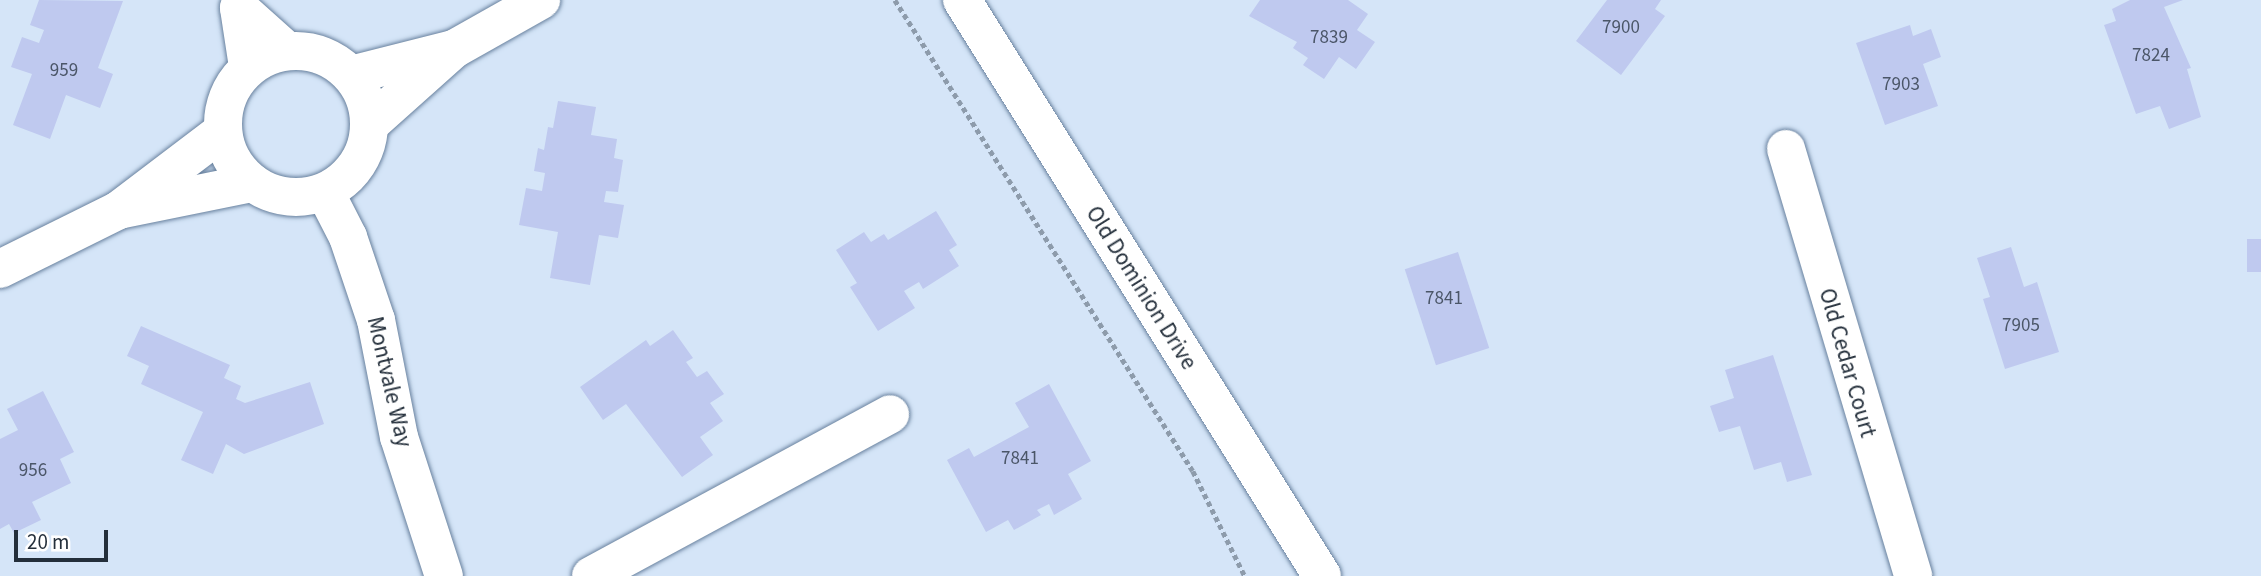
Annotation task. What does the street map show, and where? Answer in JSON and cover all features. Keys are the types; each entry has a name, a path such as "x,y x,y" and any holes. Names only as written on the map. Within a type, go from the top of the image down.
{"street":[{"path":"370,124 454,49 541,0"},
{"name":"Old Dominion Drive","path":"962,0 1322,576"},
{"path":"238,4 286,50"},
{"path":"238,4 248,67"},
{"path":"351,75 454,49"},
{"path":"286,50 322,54 351,75 362,90 370,124 362,157 353,172 325,192 287,197 252,183 229,154 223,131 224,107 233,85 248,67 286,50"},
{"path":"0,269 119,210 223,131"},
{"name":"Old Cedar Court","path":"1786,149 1913,576"},
{"path":"119,210 252,183"},
{"name":"Montvale Way","path":"325,192 348,237 376,320 399,437 444,576"},
{"path":"591,576 658,543 890,414"}],"path":[{"path":"895,0 1193,471 1245,576"}],"building":[{"path":"39,0 123,1 98,68 113,74 100,108 66,95 50,139 13,125 32,74 11,67 22,37 39,43 44,30 30,25"},
{"path":"1260,0 1348,0 1368,14 1357,30 1375,42 1356,69 1339,57 1324,79 1303,65 1308,58 1293,48 1297,42 1249,16"},
{"path":"1607,0 1661,0 1655,9 1665,16 1621,75 1576,41"},
{"path":"2130,0 2183,0 2164,7 2191,68 2187,69 2201,117 2169,129 2160,106 2136,114 2104,25 2116,21 2112,9"},
{"path":"1910,25 1913,36 1931,29 1941,57 1923,64 1938,106 1885,125 1856,43"},
{"path":"558,101 596,107 591,135 617,139 614,158 623,160 618,192 606,191 604,202 624,205 618,238 599,235 590,285 550,278 558,232 519,225 526,188 542,191 545,173 534,171 538,148 544,150 548,127 553,128"},
{"path":"936,211 957,245 949,250 959,266 923,289 919,282 904,291 915,308 878,331 850,287 857,283 836,250 864,232 871,242 884,234 888,240"},
{"path":"2247,239 2261,239 2261,272 2247,272"},
{"path":"2011,247 2024,287 2037,282 2059,352 2005,369 1983,299 1990,297 1977,258"},
{"path":"1458,252 1489,348 1436,365 1405,269"},
{"path":"141,326 230,365 224,378 241,386 236,399 245,403 310,382 324,424 244,454 226,444 213,474 181,460 203,412 141,384 149,366 127,356"},
{"path":"673,330 693,358 686,362 697,377 707,371 724,394 710,403 723,421 700,437 713,455 682,477 626,404 603,420 580,387 646,340 650,346"},
{"path":"1773,355 1812,475 1787,482 1781,462 1754,470 1740,426 1719,432 1710,406 1734,398 1725,370"},
{"path":"1049,384 1091,461 1068,474 1082,499 1054,515 1049,504 1037,510 1041,515 1014,530 1008,520 986,532 947,460 969,448 974,457 1029,427 1015,403"},
{"path":"43,391 74,452 60,459 71,483 32,502 41,520 14,533 9,524 0,529 0,439 18,430 7,409"}]}
